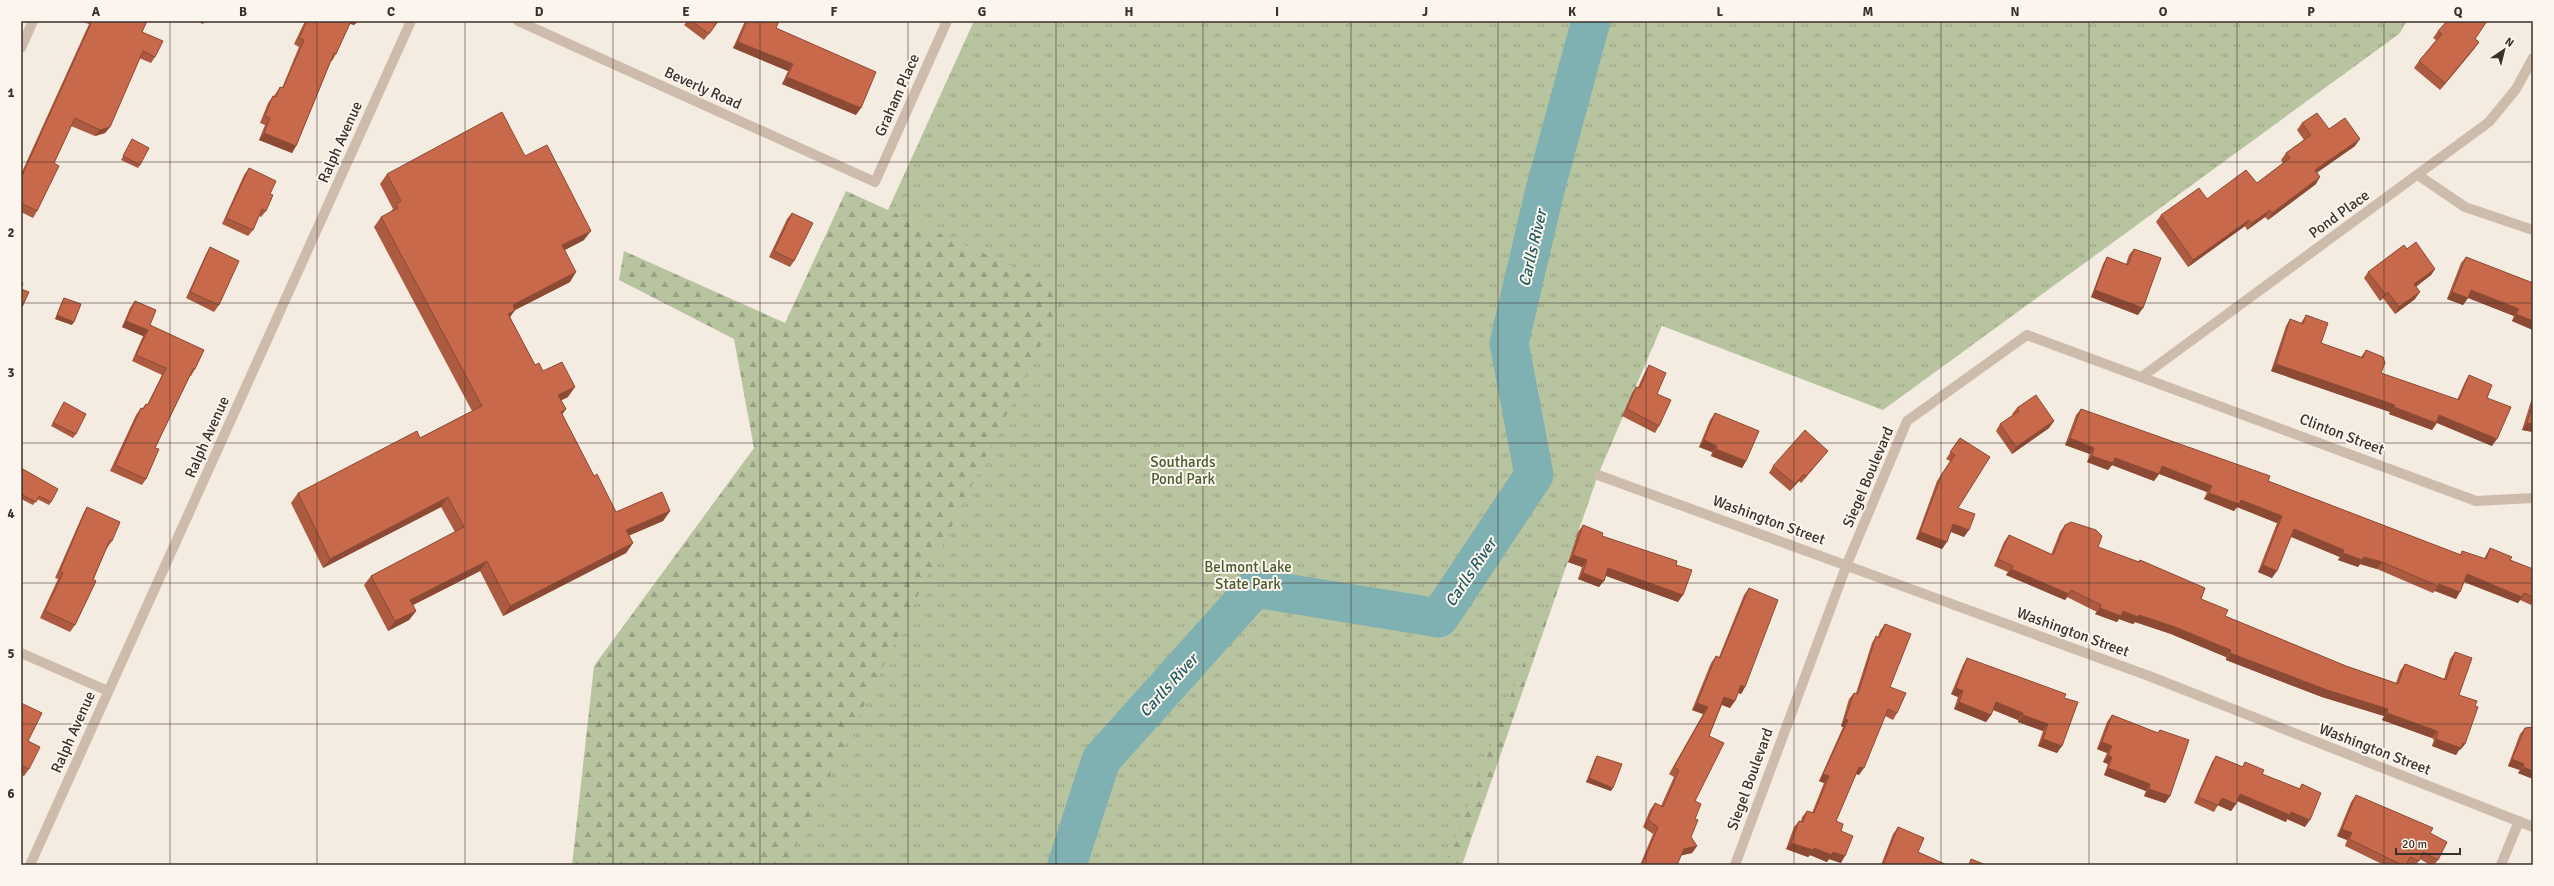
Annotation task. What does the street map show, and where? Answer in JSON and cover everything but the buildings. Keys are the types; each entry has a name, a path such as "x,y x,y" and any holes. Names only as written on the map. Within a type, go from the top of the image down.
{"street":[{"path":"21,48 33,21"},
{"name":"Ralph Avenue","path":"30,865 411,21"},
{"name":"Beverly Road","path":"518,21 875,182"},
{"name":"Graham Place","path":"875,182 947,21"},
{"name":"Pond Place","path":"2143,376 2489,122 2516,89 2533,58"},
{"path":"2418,175 2466,207 2533,230"},
{"name":"Siegel Boulevard","path":"1735,865 1847,564 1907,421 2027,335 2143,376"},
{"name":"Clinton Street","path":"2143,376 2476,500 2533,498"},
{"name":"Washington Street","path":"1598,475 1847,564 2142,673 2533,827"},
{"path":"21,653 108,691"},
{"path":"2501,865 2519,821"}],"green space":[{"name":"Belmont Lake State Park","path":"974,21 2407,21 2399,34 1883,410 1657,324 1444,865 786,865 1067,291 888,210"},
{"name":"Southards Pond Park","path":"846,191 888,210 1680,283 1598,475 1462,865 572,865 594,666 754,448 734,339 619,280 624,251 785,323"}],"waterway":[{"name":"Carlls River","path":"1067,865 1101,760 1255,588 1439,618 1534,475 1509,343 1545,190 1591,21"}]}
